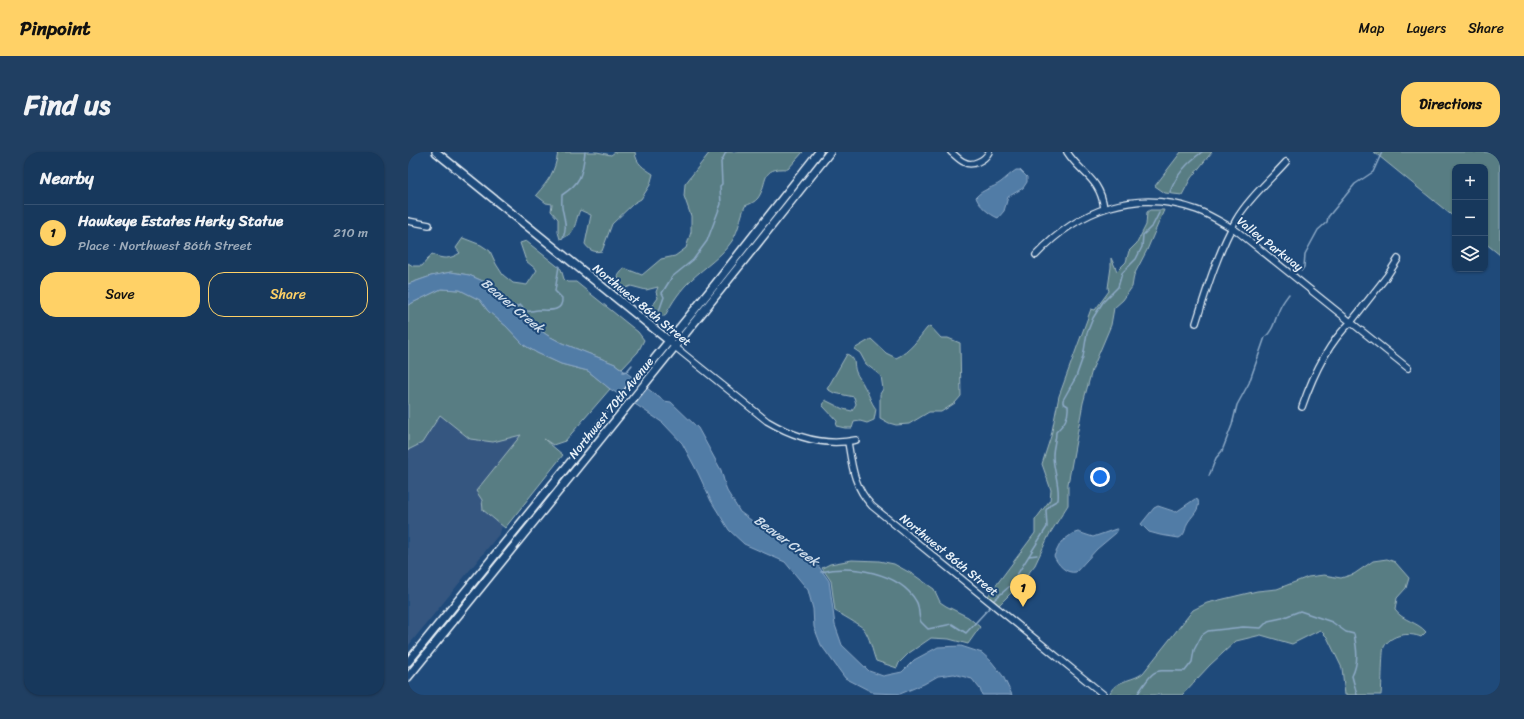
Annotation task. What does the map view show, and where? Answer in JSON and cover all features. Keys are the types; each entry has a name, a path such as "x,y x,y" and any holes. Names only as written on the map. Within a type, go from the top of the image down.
{"main road":[{"name":"Northwest 86th Street","path":"436,152 672,344"},
{"name":"Northwest 70th Avenue","path":"408,677 653,374 672,344 819,152"},
{"name":"Northwest 70th Avenue","path":"408,662 646,368 672,344 719,292 830,152"}],"street":[{"path":"951,152 965,163 970,164 982,159 989,152"},
{"path":"1067,152 1094,182 1101,193 1104,208"},
{"path":"1196,323 1218,257 1229,233 1242,212 1286,162"},
{"path":"808,165 815,171"},
{"name":"Valley Parkway","path":"1036,254 1062,230 1077,220 1104,208 1144,201 1172,203 1206,214 1233,228 1408,368"},
{"path":"408,221 429,225"},
{"path":"1302,407 1321,363 1346,327 1387,276 1398,259"},
{"name":"Northwest 86th Street","path":"672,344 761,416 783,430 796,436 809,439 848,442 856,440"},
{"name":"Northwest 86th Street","path":"848,442 856,484 865,499 872,506 1104,695"}],"shaded area":[{"path":"440,415 470,439 493,442 522,435 482,500 483,510 502,526 500,533 408,646 408,450 422,443"}],"green space":[{"path":"558,152 597,152 611,155 615,152 635,152 639,163 653,174 650,185 641,199 634,203 612,224 602,251 597,252 592,250 585,244 591,215 580,210 572,231 560,239 558,232 558,219 551,211 552,204 546,203 536,195 551,175"},
{"path":"710,152 803,152 788,169 773,170 769,173 758,198 754,202 745,206 732,241 684,287 665,316 663,316 657,313 653,305 658,298 656,292 658,287 646,290 631,286 626,288 619,283 618,276 624,268 642,275 661,259 675,256 686,248 691,232 691,216 684,196 685,184"},
{"path":"1181,152 1212,152 1191,178 1182,195 1165,193 1155,186"},
{"path":"1374,152 1500,152 1500,255 1488,245 1488,164 1452,164 1452,216"},
{"path":"1150,210 1164,210 1147,250 1134,275 1132,287 1123,300 1114,308 1111,325 1092,370 1083,403 1068,484 1068,505 1049,535 1035,565 1019,585 999,605 988,596 1035,533 1035,520 1050,500 1051,490 1042,464 1051,436 1059,396 1091,309 1095,310 1109,291 1111,258 1117,271 1126,262 1129,251 1137,243 1146,225 1147,212"},
{"path":"463,238 481,245 490,251 503,275 513,283 527,285 537,270 526,261 520,243 526,241 561,269 564,279 567,282 576,282 638,332 644,340 638,352 622,369 615,364 562,343 533,325 510,304 497,295 485,282 469,275 451,272 431,276 408,284 408,263 413,266 422,266 432,254 443,258 450,258 460,253 456,248"},
{"path":"441,289 460,290 480,300 488,311 506,326 524,345 561,364 588,371 610,389 565,441 553,445 544,439 563,455 505,528 483,510 482,500 476,491 521,435 493,442 470,439 440,415 422,443 408,450 408,305"},
{"path":"930,326 941,338 948,338 960,343 961,396 955,403 941,412 929,412 909,424 896,425 889,423 880,418 880,394 883,389 881,376 866,364 860,353 854,349 871,339 886,353 896,358 910,349"},
{"path":"847,354 852,358 857,374 876,409 874,420 867,423 860,421 854,422 852,428 836,426 837,421 823,406 825,400 843,409 852,411 856,404 854,397 834,393 827,389"},
{"path":"1387,559 1395,562 1409,578 1406,588 1397,598 1395,610 1402,617 1419,626 1426,632 1421,637 1416,635 1401,635 1391,639 1384,647 1381,695 1345,695 1342,668 1327,637 1320,630 1292,644 1261,635 1236,641 1210,665 1182,695 1109,695 1119,683 1139,676 1143,673 1193,610 1207,603 1257,591 1277,589 1308,577 1324,575 1341,578 1354,574 1373,561"},
{"path":"852,560 879,561 894,564 914,575 934,589 940,602 968,617 980,627 968,644 949,639 931,638 909,653 899,663 897,668 876,661 869,639 863,628 835,611 831,581 822,568 830,564"}],"water":[{"path":"1016,170 1020,170 1027,177 1027,182 1023,188 1008,197 1004,211 998,218 991,215 979,203 976,197 982,192 1001,182"},
{"name":"Beaver Creek","path":"451,272 469,275 485,282 497,295 547,335 562,343 615,364 664,401 671,402 698,428 721,470 727,491 740,512 759,526 786,539 800,548 817,564 829,581 835,625 842,645 869,671 883,676 902,672 914,660 938,647 961,646 982,653 991,661 1003,676 1012,695 982,695 980,689 972,679 954,674 938,676 924,684 900,694 874,693 845,678 821,645 814,627 813,609 808,590 785,562 744,544 729,530 711,501 682,443 663,423 610,389 588,371 561,364 524,345 506,326 488,311 480,300 460,290 441,289 408,305 408,284 431,276"},
{"path":"1195,499 1198,500 1199,504 1197,510 1187,524 1184,534 1179,538 1149,532 1141,524 1154,508 1158,506 1176,512"},
{"path":"1118,529 1116,533 1097,549 1076,572 1069,572 1063,568 1054,556 1061,542 1072,534 1078,532 1093,537"}],"waterway":[{"path":"563,238 565,225 562,208 562,195 574,186 580,177 585,152"},
{"path":"659,311 664,297 662,293 672,277 693,260 707,241 721,204 721,162 726,152"},
{"path":"1170,192 1183,169 1202,152"},
{"path":"1301,271 1304,267 1305,254 1318,230 1327,222 1328,217 1355,184 1373,172 1382,152"},
{"path":"994,600 1010,586 1047,527 1046,510 1051,504 1058,500 1058,488 1053,461 1053,452 1056,432 1064,423 1068,414 1068,406 1063,403 1063,400 1076,377 1083,357 1087,333 1093,318 1103,302 1118,287 1122,273 1136,259 1142,247 1143,235 1153,225 1159,213"},
{"name":"Beaver Creek","path":"514,308 520,305 526,311 554,310 560,306 562,303 562,298 555,291 559,266"},
{"path":"1209,476 1216,458 1222,451 1232,425 1237,405 1249,383 1265,337 1274,324 1281,306 1289,294"},
{"path":"623,372 627,371 632,365"},
{"path":"1029,556 1037,555"},
{"path":"821,572 846,569 860,570 887,577 909,591 918,606 921,622 928,629 952,624 966,633 990,607"},
{"path":"1137,695 1148,679 1156,672 1185,671 1192,662 1194,650 1202,635 1208,631 1243,627 1261,628 1268,621 1282,618 1300,611 1332,622 1346,632 1354,634 1357,655 1356,666 1352,676 1357,695"}],"place":[{"name":"Hawkeye Estates Herky Statue","path":"1023,607"}]}
